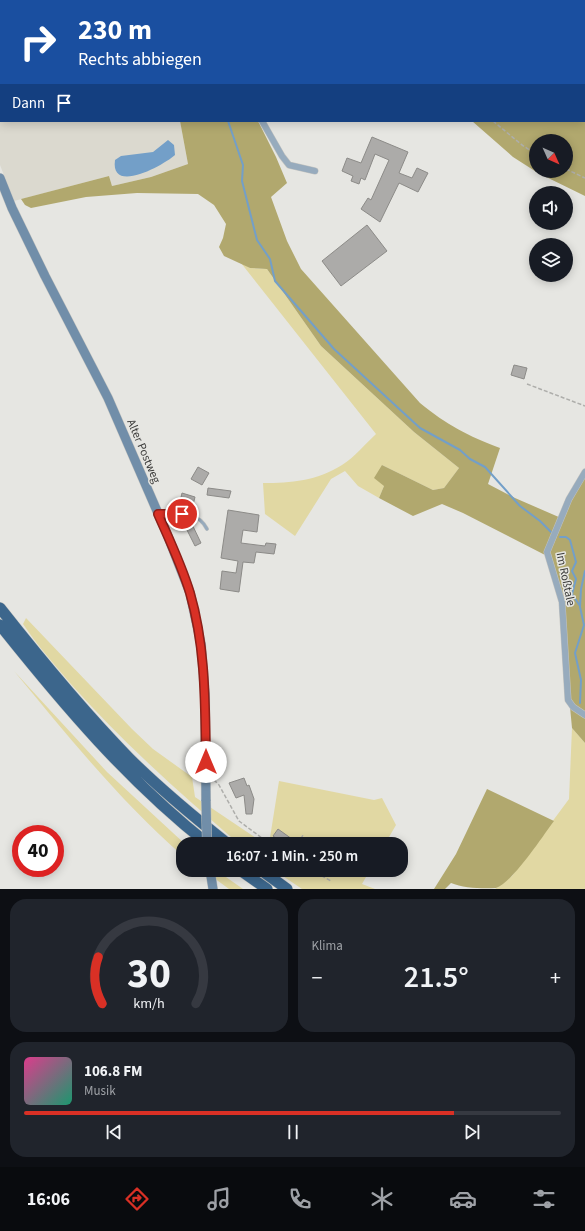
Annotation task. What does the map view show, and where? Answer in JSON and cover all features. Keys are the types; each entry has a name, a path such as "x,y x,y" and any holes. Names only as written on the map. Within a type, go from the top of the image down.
{"highway":[{"path":"0,608 44,664 130,758 169,795 220,837"},
{"path":"0,625 81,723 157,800 200,837"},
{"path":"250,877 267,889"},
{"path":"271,877 287,889"}],"street":[{"path":"263,122 282,156 290,165 315,171"},
{"name":"Alter Postweg","path":"0,178 12,208 45,276 108,398 190,592 201,644 205,694 208,837"},
{"name":"Im Roßtale","path":"585,472 569,499 547,552 562,602 568,700 573,707 585,714"},
{"path":"210,877 212,889"}],"lane":[{"path":"158,514 196,516 202,520 207,529"}],"path":[{"path":"494,122 529,150"},
{"path":"573,172 585,178"},
{"path":"527,384 585,406"},
{"path":"206,776 212,778 219,785 239,821 261,837"},
{"path":"324,877 331,881"}],"shaded area":[{"path":"0,122 180,122 188,164 151,177 112,186 109,176 14,201 0,165"},
{"path":"180,122 258,122 287,183 271,197 287,241 301,269 420,403 439,418 458,429 500,448 488,484 515,498 561,518 585,472 585,743 572,728 560,602 547,556 463,513 442,504 413,516 379,498 384,486 374,478 382,465 433,490 444,488 459,468 414,432 321,346 267,269 250,268 224,256 219,247 223,238 226,224 214,205 198,194 137,193 86,197 31,208 25,205 21,199 109,176 112,186 151,177 188,164"},
{"path":"473,122 585,122 585,196 573,190 573,186 565,186 548,178 573,178 573,134 529,134 529,167 513,157"},
{"path":"241,263 250,268 267,269 321,346 414,432 459,468 444,488 433,490 382,465 384,486 379,498 358,486 345,471 331,479 295,536 265,514 263,483 294,482 323,475 347,462 376,434"},
{"path":"26,618 132,729 153,749 192,777 195,797 255,837 231,837 195,806 110,726 90,705 58,669 23,624"},
{"path":"14,671 107,772 177,837 176,837 176,850 137,813 74,743"},
{"path":"572,728 585,743 585,889 495,889 512,876 569,799"},
{"path":"279,781 374,800 382,798 396,825 389,837 270,837"},
{"path":"487,789 554,821 519,868 503,884 496,888 473,888 451,883 445,889 434,889 456,854"},
{"path":"213,877 226,877 243,889 229,889"},
{"path":"284,877 366,877 362,884 375,889 302,889"}],"water":[{"path":"168,140 174,145 175,155 169,160 150,170 129,176 121,175 116,170 115,160 121,156 153,152"}],"building":[{"path":"372,137 408,152 399,173 412,178 417,168 428,173 418,192 399,183 380,222 361,209 368,198 371,200 389,160 375,154 365,180 361,178 359,184 351,181 353,176 342,171 347,158 361,163"},
{"path":"367,225 387,251 341,286 322,261"},
{"path":"514,365 527,368 524,379 511,375"},
{"path":"198,467 209,473 202,485 191,479"},
{"path":"208,488 231,491 229,498 207,495"},
{"path":"182,493 195,497 192,509 179,506"},
{"path":"228,510 259,515 257,532 243,530 241,543 265,546 266,543 276,544 274,554 256,552 254,563 243,562 239,592 220,589 222,571 236,573 238,561 221,558"},
{"path":"190,520 201,543 195,546 184,524"},
{"path":"244,778 247,786 249,785 254,799 252,814 246,814 244,795 236,798 229,783"},
{"path":"278,829 289,837 274,837 273,836"}],"waterway":[{"path":"228,122 243,165 242,181 257,240 270,259 275,281 334,349 420,428 460,450 470,459 485,467 520,506 540,521 551,532"},
{"path":"560,537 566,537 570,540 576,562 572,571 576,579 572,594 580,606"},
{"path":"580,703 581,680 575,653 584,625 580,607 581,589 585,571"}],"route":[{"path":"182,514 158,514 190,592 201,644 205,694 206,762"}]}
